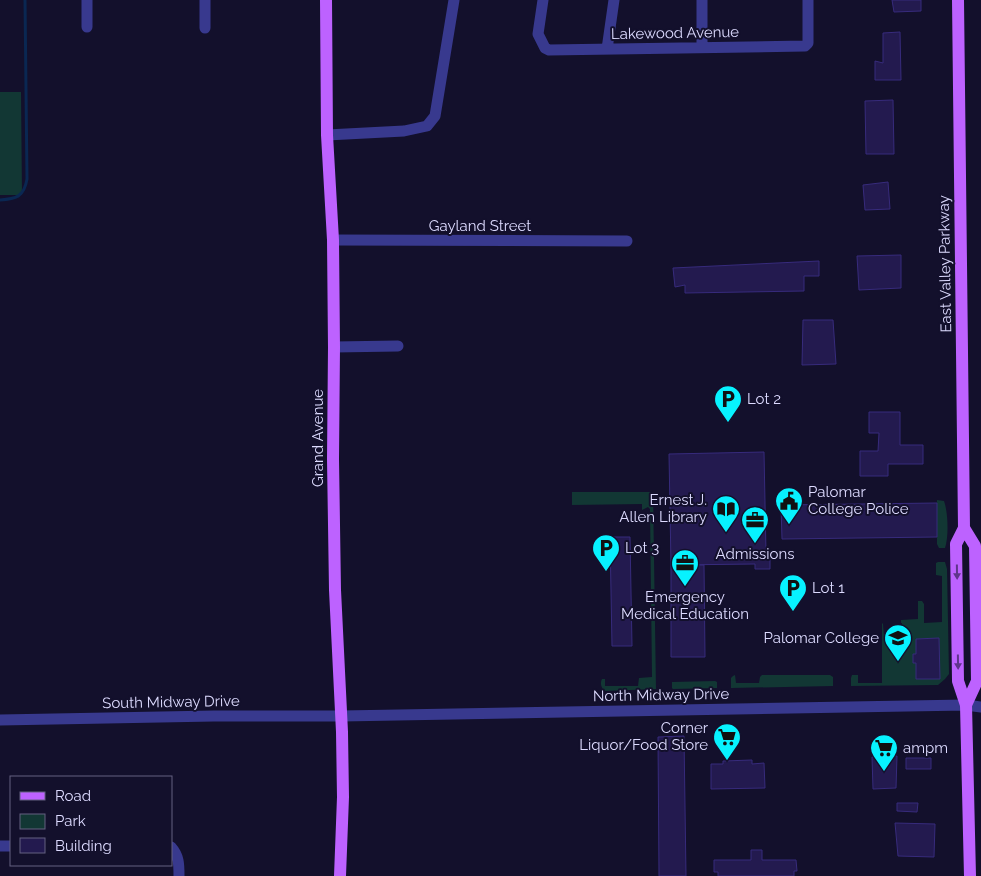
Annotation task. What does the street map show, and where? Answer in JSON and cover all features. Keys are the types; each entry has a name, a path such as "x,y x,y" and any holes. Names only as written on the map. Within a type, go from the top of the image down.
{"main road":[{"name":"Grand Avenue","path":"326,0 327,135 333,240 335,590 342,716 343,797 340,876"},
{"name":"East Valley Parkway","path":"958,0 964,528 956,544 956,555 958,681 966,706 970,876"},
{"name":"East Valley Parkway","path":"964,528 975,546 977,681 966,706"}],"street":[{"path":"87,0 87,27"},
{"path":"205,0 205,28"},
{"path":"327,135 404,131 427,126 435,116 454,0"},
{"name":"Lakewood Avenue","path":"543,0 538,34 545,48 549,50 806,46 808,43 808,0"},
{"path":"606,49 614,0"},
{"path":"702,0 702,47"},
{"name":"Gayland Street","path":"333,240 627,240"},
{"path":"334,347 398,346"},
{"name":"North Midway Drive","path":"342,716 981,707"},
{"name":"South Midway Drive","path":"0,720 342,716"},
{"path":"172,848 177,855 179,876"}],"green space":[{"path":"0,92 21,92 22,195 0,195"},
{"path":"572,492 653,492 656,689 604,691 601,684 602,679 605,679 605,686 638,686 639,678 652,677 650,509 648,507 642,510 642,504 572,505"},
{"path":"937,500 944,501 946,511 947,531 945,548 939,548 937,544"},
{"path":"945,562 947,569 949,674 938,685 851,686 852,675 858,675 858,683 882,683 882,623 884,637 902,637 901,620 918,619 918,601 922,601 924,604 924,623 942,622 942,576 936,575 936,563","holes":["939,638 940,679 916,679 916,663 913,662 913,654 916,654 916,639"]},
{"path":"735,675 736,683 759,683 762,675 830,675 833,677 833,686 731,688 731,678"},
{"path":"672,682 717,682 717,688 672,688"}],"building":[{"path":"892,0 921,0 921,11 894,12"},
{"path":"900,32 901,80 875,80 875,61 883,63 883,33"},
{"path":"893,100 894,154 866,154 865,101"},
{"path":"888,182 890,209 865,210 863,185"},
{"path":"901,255 901,288 859,290 857,256"},
{"path":"819,261 819,276 804,276 804,291 685,293 685,285 675,287 673,268"},
{"path":"803,320 833,320 836,364 802,365"},
{"path":"869,412 900,412 900,445 923,445 923,464 888,464 888,476 860,476 860,451 878,451 879,433 869,433"},
{"path":"764,452 766,553 770,553 770,569 755,569 755,564 671,565 669,454"},
{"path":"937,503 937,537 782,539 781,505"},
{"path":"610,537 630,537 632,646 612,646"},
{"path":"671,565 704,565 705,657 671,657"},
{"path":"939,638 940,679 916,679 916,663 913,663 913,654 916,654 916,639"},
{"path":"684,736 686,876 659,876 658,737"},
{"name":"ampm","path":"897,756 896,788 873,789 872,757"},
{"path":"906,758 931,758 931,769 906,769"},
{"path":"752,760 752,764 764,763 765,788 711,789 711,764 723,764 723,761"},
{"path":"897,803 918,803 917,812 897,811"},
{"path":"895,823 935,824 934,857 898,856"},
{"path":"751,850 762,850 762,860 796,860 797,871 794,871 794,876 718,876 718,872 714,872 714,860 751,860"}],"waterway":[{"path":"0,200 18,196 24,190 27,179 25,0"}],"place":[{"name":"Lot 2","path":"728,423"},
{"name":"Palomar College Police","path":"789,525"},
{"name":"Ernest J. Allen Library","path":"726,533"},
{"name":"Admissions","path":"755,544"},
{"name":"Lot 3","path":"606,572"},
{"name":"Emergency Medical Education","path":"685,587"},
{"name":"Lot 1","path":"793,612"},
{"name":"Palomar College","path":"898,662"},
{"name":"Corner Liquor/Food Store","path":"727,761"},
{"name":"ampm","path":"884,772"}]}
